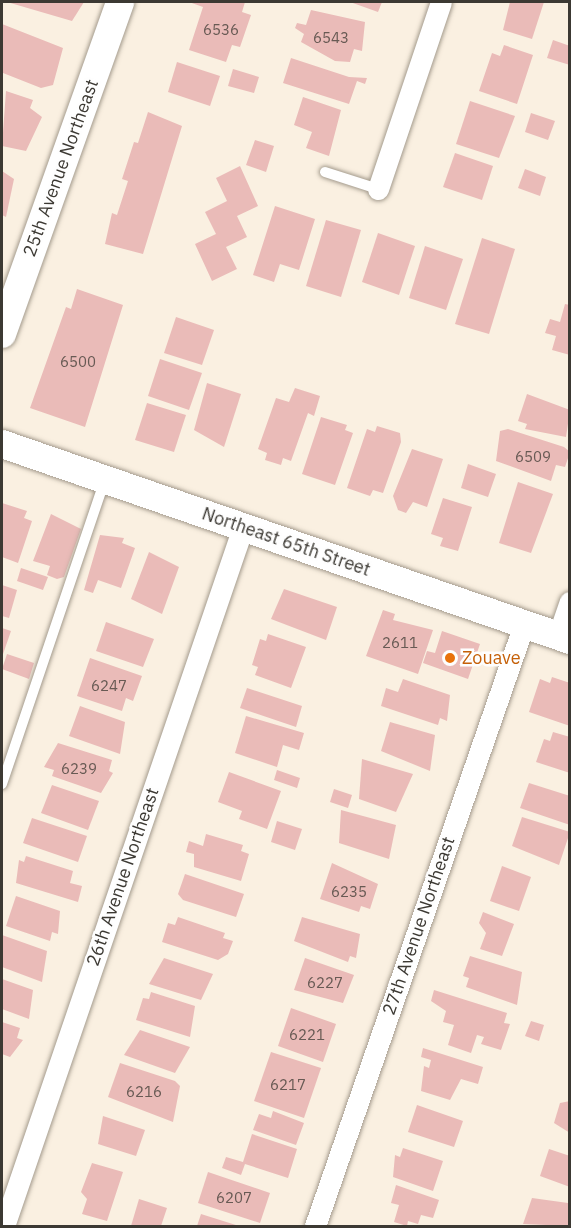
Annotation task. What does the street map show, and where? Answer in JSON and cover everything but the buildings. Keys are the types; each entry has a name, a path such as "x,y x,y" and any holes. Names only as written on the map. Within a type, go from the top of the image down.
{"main road":[{"name":"25th Avenue Northeast","path":"2,334 120,2"},
{"name":"Northeast 65th Street","path":"2,444 564,638"}],"street":[{"path":"378,189 441,2"},
{"name":"26th Avenue Northeast","path":"4,1227 243,527"},
{"path":"564,638 570,602"},
{"name":"27th Avenue Northeast","path":"315,1227 524,624"}],"lane":[{"path":"325,172 378,189"},
{"path":"2,784 105,479"}],"place":[{"name":"Zouave","path":"450,658"}]}
